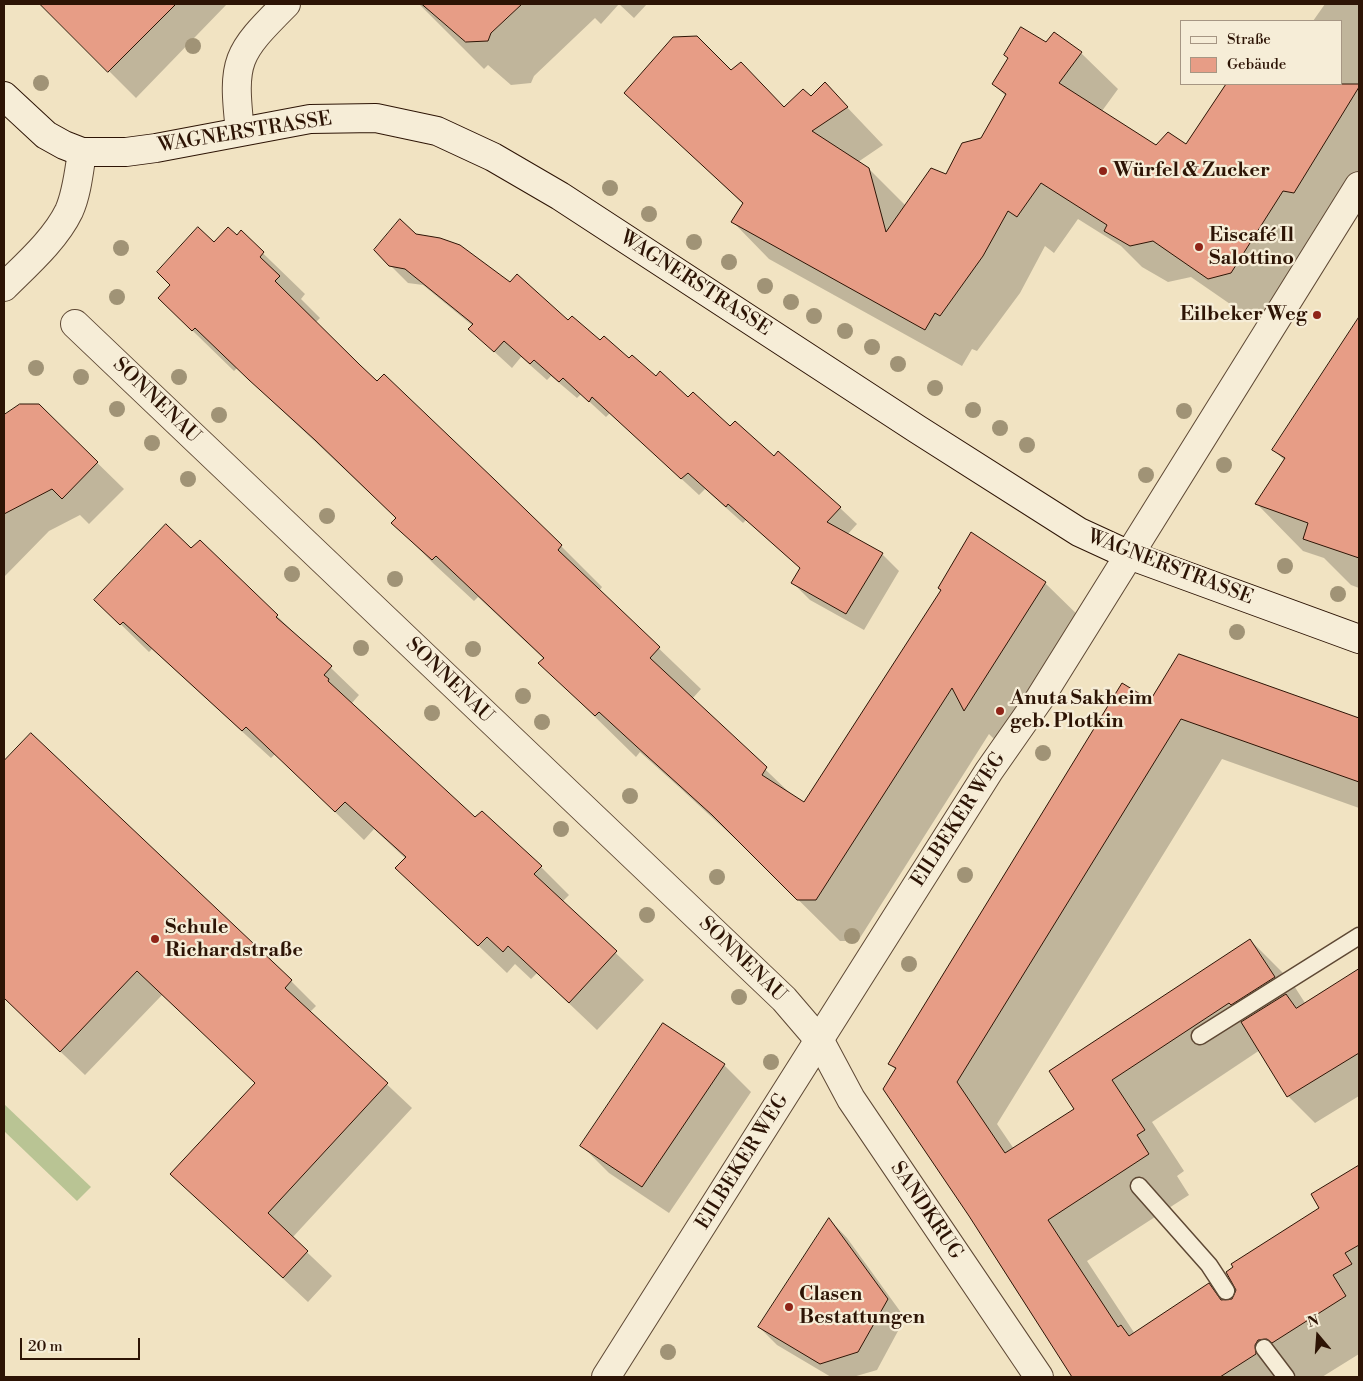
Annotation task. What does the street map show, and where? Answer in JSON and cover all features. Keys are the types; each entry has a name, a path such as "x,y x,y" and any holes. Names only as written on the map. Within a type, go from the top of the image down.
{"street":[{"path":"240,131 235,92 240,58 247,45 286,4"},
{"name":"WAGNERSTRASSE","path":"4,96 46,135 82,152 102,153 146,149 310,119 376,118 437,131 464,143 560,196 1080,532 1129,555 1359,639"},
{"path":"4,287 56,232 69,211 76,189 82,152"},
{"name":"EILBEKER WEG","path":"606,1377 989,771 1040,698 1359,186"},
{"name":"SONNENAU","path":"75,324 784,999 820,1041"},
{"name":"SANDKRUG","path":"820,1041 851,1100 1039,1377"}],"lane":[{"path":"1200,1036 1359,936"},
{"path":"1138,1186 1209,1265 1226,1291"},
{"path":"1264,1348 1286,1377"}],"green space":[{"path":"4,1104 91,1187 77,1201 4,1131"}],"building":[{"path":"40,4 176,4 108,72"},
{"path":"422,4 522,4 491,33 488,41 466,42"},
{"path":"1021,27 1046,42 1054,32 1082,52 1059,83 1156,145 1168,132 1186,144 1225,85 1359,84 1359,87 1294,193 1283,191 1231,273 1208,279 1153,241 1130,246 1104,231 1107,225 1041,183 1017,217 1008,211 983,256 940,316 935,313 925,330 731,222 743,203 624,93 673,37 697,36 731,70 741,62 784,107 803,89 811,96 825,82 848,107 812,131 869,168 886,232 931,168 946,174 962,143 981,138 1006,94 992,84 1008,58 1004,55"},
{"path":"400,219 416,234 440,238 460,245 510,282 517,274 568,320 572,316 600,340 604,336 629,358 632,355 656,376 660,371 688,397 693,392 730,426 735,421 774,456 778,451 841,507 827,522 883,553 846,614 791,583 800,568 728,504 726,507 688,473 681,479 592,397 589,402 563,378 559,382 534,360 530,364 504,341 494,352 468,329 473,324 405,269 389,266 374,250"},
{"path":"198,227 214,242 228,227 237,235 241,230 264,252 260,257 280,276 275,281 377,381 384,374 562,545 558,550 660,647 650,658 767,767 762,775 804,802 941,590 938,588 971,532 1046,582 964,711 952,688 816,900 797,900 712,815 599,712 595,716 538,663 544,658 436,556 432,560 391,523 396,518 195,328 192,331 158,298 170,285 157,272"},
{"path":"1359,317 1359,558 1303,539 1308,523 1255,504 1285,458 1272,450"},
{"path":"20,404 39,404 98,462 62,499 52,489 4,514 4,415"},
{"path":"166,524 191,548 200,540 278,615 276,617 332,666 324,675 329,679 328,681 475,817 482,811 542,866 534,874 617,951 569,1003 508,946 503,952 487,937 478,946 395,868 406,857 345,802 335,812 246,727 242,731 123,622 120,625 94,600"},
{"path":"1179,654 1359,718 1359,782 1181,719 957,1082 1005,1153 1074,1109 1049,1071 1250,939 1275,977 1231,1005 1229,1003 1112,1080 1145,1130 1137,1135 1149,1154 1048,1220 1118,1327 1121,1325 1129,1336 1209,1283 1221,1300 1232,1299 1236,1290 1226,1272 1233,1267 1231,1264 1319,1208 1311,1194 1359,1165 1359,1245 1345,1253 1352,1264 1333,1275 1346,1296 1272,1343 1267,1339 1258,1340 1255,1345 1256,1354 1220,1377 1072,1377 969,1216 883,1089 896,1068 888,1064 1122,683 1150,700"},
{"path":"31,733 292,980 285,988 388,1083 268,1213 308,1251 283,1278 170,1174 255,1083 137,971 60,1052 4,998 4,761"},
{"path":"1359,969 1359,1053 1287,1097 1241,1022 1286,994 1296,1008"},
{"path":"663,1023 725,1064 642,1187 580,1146"},
{"path":"829,1218 888,1299 858,1352 820,1364 758,1327"}],"place":[{"name":"Würfel & Zucker","path":"1103,171"},
{"name":"Eiscafé Il Salottino","path":"1199,247"},
{"name":"Eilbeker Weg","path":"1317,315"},
{"name":"Anuta Sakheim geb. Plotkin","path":"1000,711"},
{"name":"Schule Richardstraße","path":"155,939"},
{"name":"Clasen Bestattungen","path":"789,1307"}]}
